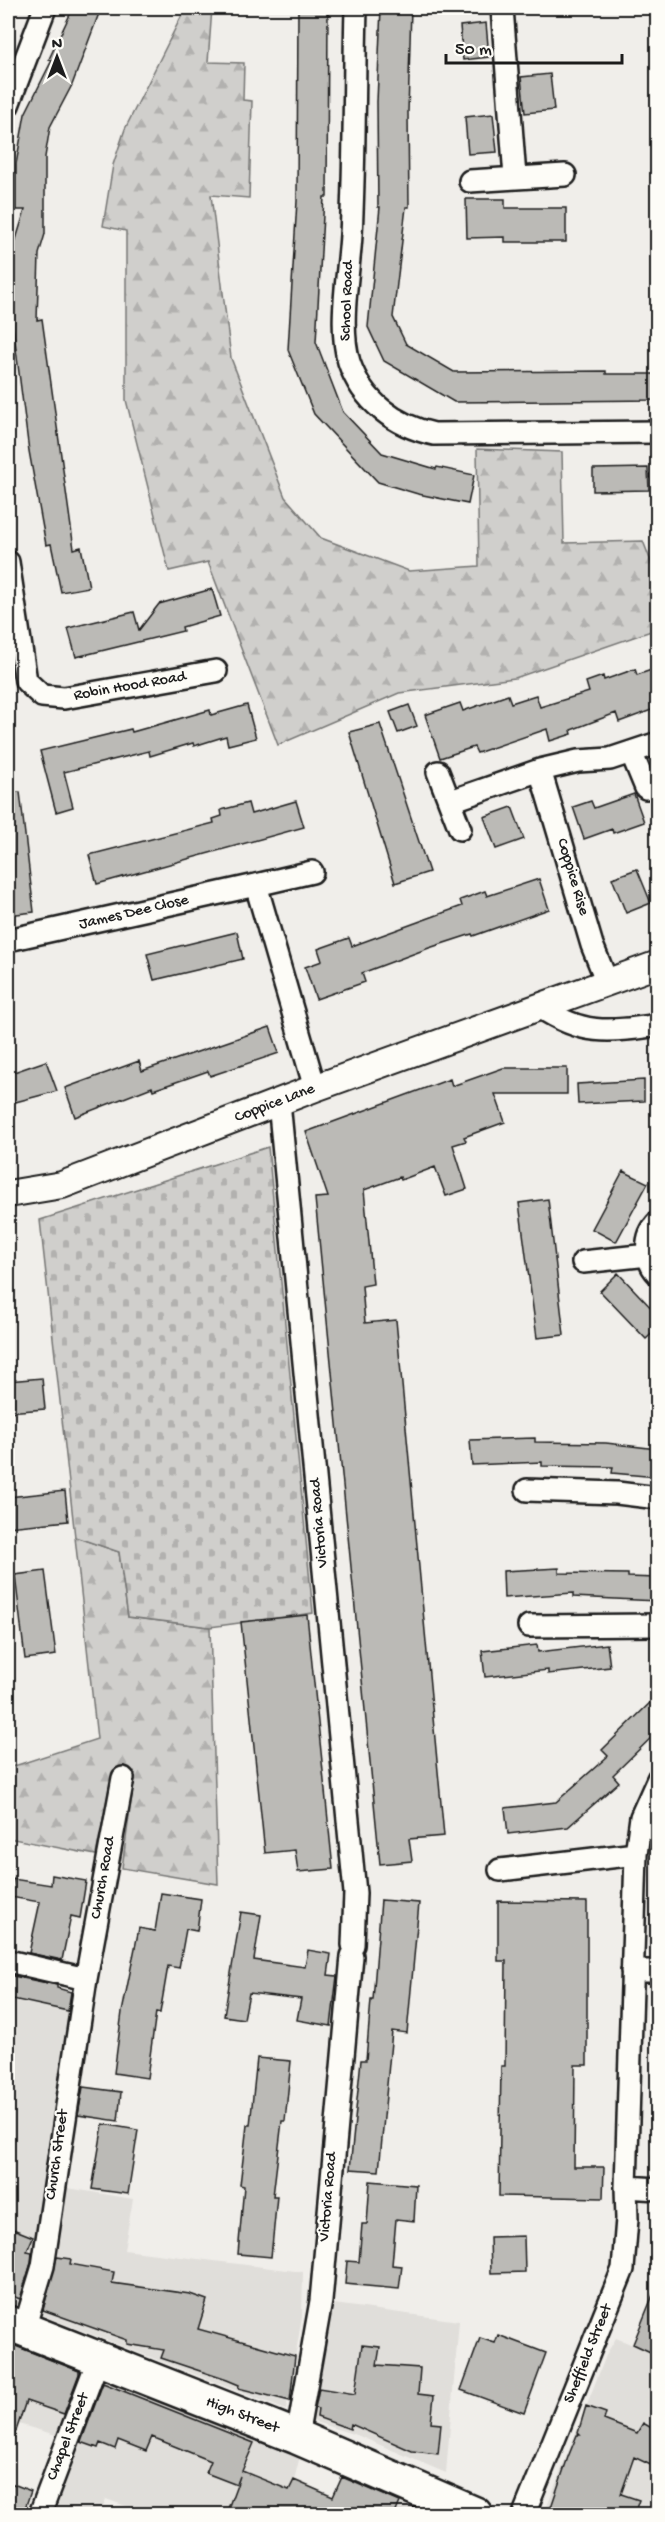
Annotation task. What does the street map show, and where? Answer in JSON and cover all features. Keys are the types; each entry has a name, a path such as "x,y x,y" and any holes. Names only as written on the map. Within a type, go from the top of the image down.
{"main road":[{"name":"High Street","path":"16,2326 297,2437 475,2514"}],"street":[{"path":"8,105 45,8"},
{"name":"School Road","path":"356,8 351,233 345,337 349,363 359,384 376,405 403,426 434,434 657,432"},
{"path":"502,8 515,177"},
{"path":"470,181 566,175"},
{"name":"Robin Hood Road","path":"8,562 26,681 42,696 64,699 216,671"},
{"path":"451,801 540,770 632,754 657,743"},
{"path":"632,754 646,788"},
{"name":"Coppice Rise","path":"540,770 592,945 607,982"},
{"path":"438,772 460,829"},
{"name":"James Dee Close","path":"10,940 312,872"},
{"path":"256,885 315,1088"},
{"name":"Coppice Lane","path":"8,1194 62,1185 315,1088 657,964"},
{"path":"540,1007 563,1022 581,1029 616,1031 657,1025"},
{"name":"Victoria Road","path":"279,1102 355,1893 353,1951 321,2301 297,2437"},
{"path":"657,1222 648,1239 648,1255 657,1274"},
{"path":"583,1262 648,1255"},
{"path":"527,1490 618,1493 657,1498"},
{"path":"529,1626 657,1625"},
{"name":"Church Road","path":"86,1979 123,1778"},
{"name":"Sheffield Street","path":"524,2514 623,2269 627,2219 636,1854 641,1817 657,1779"},
{"path":"500,1870 636,1854"},
{"path":"8,1961 86,1979"},
{"path":"632,1971 657,1971"},
{"name":"Church Street","path":"16,2326 43,2266 86,1979"},
{"path":"626,2187 657,2188"},
{"name":"Chapel Street","path":"40,2514 98,2360"}],"shaded area":[{"path":"8,1975 71,1992 38,2263 23,2308 8,2302"},
{"path":"62,2187 133,2199 124,2250 303,2272 302,2317 286,2410 37,2313"},
{"path":"334,2304 459,2321 446,2473 359,2436 312,2421"},
{"path":"616,2338 657,2355 657,2514 544,2514 607,2353"},
{"path":"8,2343 82,2369 56,2435 8,2421"},
{"path":"98,2375 300,2456 294,2480 279,2514 148,2514 106,2499 100,2514 55,2514"},
{"path":"343,2475 441,2514 330,2514 332,2496"}],"green space":[{"path":"198,8 212,8 208,62 244,63 243,100 252,101 249,198 211,195 231,358 285,497 321,538 409,571 479,566 477,449 562,452 564,543 643,541 657,577 657,629 515,678 399,693 278,745 208,562 169,571 126,400 126,231 103,226 113,165 125,129 185,9 197,10"},
{"path":"268,1147 313,1613 210,1627 128,1617 119,1552 75,1537 40,1220"},
{"path":"75,1537 119,1552 128,1617 210,1627 218,1884 122,1868 133,1787 110,1784 96,1855 8,1838 8,1768 97,1739"}],"building":[{"path":"73,8 101,8 72,85 50,127 45,157 45,234 39,254 37,320 42,319 74,549 81,547 89,587 61,592 51,544 46,545 29,451 11,310 12,260 10,259 25,210 16,210 16,164 25,114 52,60 49,59"},
{"path":"298,8 328,8 327,197 324,197 316,342 343,412 382,453 436,469 437,467 474,475 468,504 418,494 378,482 314,414 288,350 297,201"},
{"path":"381,8 411,8 408,113 409,207 406,207 393,317 406,344 454,372 606,371 606,374 657,374 657,400 454,402 384,361 368,327 380,207 378,207 377,102"},
{"path":"486,23 489,57 463,60 460,26"},
{"path":"550,74 554,110 525,113 521,77"},
{"path":"493,114 497,152 468,154 465,117"},
{"path":"466,199 505,199 505,208 566,208 566,242 505,242 505,237 467,238"},
{"path":"648,468 649,490 593,491 593,469"},
{"path":"212,589 220,616 182,627 183,631 76,657 68,628 134,612 139,630 159,604"},
{"path":"657,668 657,708 619,722 616,713 571,730 572,734 550,741 547,729 477,753 474,747 440,758 425,715 460,703 463,711 508,695 511,703 536,695 540,707 589,692 586,682 603,676 604,680 635,669 637,675"},
{"path":"247,705 256,738 228,745 226,736 150,756 149,751 64,772 73,807 56,812 40,751 131,729 132,732 210,710 211,715"},
{"path":"409,705 417,726 398,733 390,712"},
{"path":"380,724 429,872 395,883 349,732"},
{"path":"20,792 34,912 8,915 8,793"},
{"path":"634,794 644,822 613,833 612,829 584,839 573,807 591,801 594,808"},
{"path":"296,801 304,827 97,884 89,855 214,823 213,819 222,816 221,810 248,803 251,814"},
{"path":"512,807 524,839 496,849 484,817"},
{"path":"637,869 651,903 626,913 612,878"},
{"path":"539,879 549,909 473,936 472,934 429,948 362,973 365,982 316,999 305,967 322,961 318,949 349,938 352,946 462,906 460,900 485,891 487,896"},
{"path":"237,932 243,959 154,980 147,954"},
{"path":"270,1027 279,1053 210,1076 208,1071 153,1090 152,1087 75,1117 65,1088 139,1061 142,1071"},
{"path":"46,1061 57,1091 8,1104 8,1074"},
{"path":"503,1068 567,1068 567,1094 495,1094 505,1122 464,1137 466,1141 453,1145 467,1189 446,1196 435,1167 401,1180 400,1177 364,1190 373,1284 362,1286 365,1323 396,1320 444,1836 409,1839 412,1861 380,1864 315,1198 328,1197 306,1132 450,1079 452,1086"},
{"path":"644,1080 644,1101 578,1104 577,1084"},
{"path":"623,1171 648,1183 616,1242 592,1229"},
{"path":"548,1199 564,1335 537,1338 519,1203"},
{"path":"618,1273 657,1314 657,1329 646,1339 600,1291"},
{"path":"42,1378 45,1409 8,1412 8,1381"},
{"path":"535,1438 535,1442 606,1443 657,1449 657,1477 612,1473 613,1467 542,1466 542,1462 472,1465 470,1440"},
{"path":"65,1491 68,1521 8,1527 8,1497"},
{"path":"559,1568 559,1573 628,1574 628,1577 657,1578 657,1601 573,1597 573,1593 504,1598 503,1571"},
{"path":"45,1571 56,1655 25,1659 15,1575"},
{"path":"307,1615 333,1869 298,1872 295,1850 265,1853 241,1622"},
{"path":"607,1644 610,1667 548,1674 548,1670 485,1677 482,1651 537,1645 538,1652"},
{"path":"657,1696 657,1732 613,1775 619,1782 568,1827 508,1834 505,1808 556,1802 608,1756 602,1750"},
{"path":"52,1875 86,1881 80,1918 71,1916 62,1960 29,1953 40,1902 10,1897 13,1879 51,1885"},
{"path":"161,1893 201,1899 197,1931 186,1929 179,1968 168,1966 160,2013 156,2012 147,2078 114,2073 122,2012 139,1928 155,1931"},
{"path":"381,1900 419,1903 407,2033 392,2031 379,2171 350,2169 361,2060 366,2060 371,2000 373,2000"},
{"path":"498,1901 587,1902 587,2065 575,2065 574,2167 604,2167 603,2198 499,2196 501,2066 505,2066 506,1961 498,1961"},
{"path":"241,1912 261,1915 254,1960 305,1967 308,1950 331,1954 328,1975 337,1976 331,2026 297,2020 301,1999 249,1993 244,2019 224,2016"},
{"path":"8,1975 57,1985 57,1988 71,1992 68,2011 8,1998"},
{"path":"257,2058 291,2061 285,2121 282,2121 273,2196 277,2196 271,2257 238,2254 244,2186 240,2185 247,2125 250,2125"},
{"path":"83,2087 121,2092 118,2121 78,2115"},
{"path":"103,2124 138,2130 128,2194 92,2189"},
{"path":"370,2181 416,2185 414,2221 396,2219 392,2265 402,2266 399,2289 345,2284 347,2261 359,2262 362,2224 367,2224"},
{"path":"8,2227 33,2237 27,2251 32,2252 31,2263 20,2299 10,2295 8,2299"},
{"path":"524,2236 525,2272 491,2273 490,2237"},
{"path":"57,2257 71,2259 70,2264 114,2272 112,2283 190,2294 207,2300 198,2329 295,2356 290,2401 238,2388 239,2385 227,2380 161,2358 164,2350 127,2344 127,2340 43,2310"},
{"path":"657,2285 657,2355 633,2344"},
{"path":"498,2335 546,2353 524,2413 461,2390 480,2338 495,2343"},
{"path":"8,2343 79,2371 64,2414 26,2401 11,2446 8,2446"},
{"path":"362,2345 380,2347 377,2365 420,2368 418,2394 434,2396 431,2423 441,2424 438,2454 412,2451 351,2424 350,2429 317,2417 318,2409 315,2408 319,2388 355,2394"},
{"path":"103,2383 254,2443 242,2471 289,2490 294,2480 333,2497 342,2477 400,2502 395,2514 226,2514 237,2485 206,2473 211,2461 152,2437 146,2451 118,2440 115,2449 100,2443 98,2448 81,2442"},
{"path":"586,2406 606,2413 604,2420 637,2433 643,2423 657,2431 657,2468 634,2457 621,2494 639,2500 634,2514 561,2514 550,2510 568,2457 577,2435 580,2435 578,2433"},
{"path":"8,2482 31,2491 23,2514 8,2514"}]}
